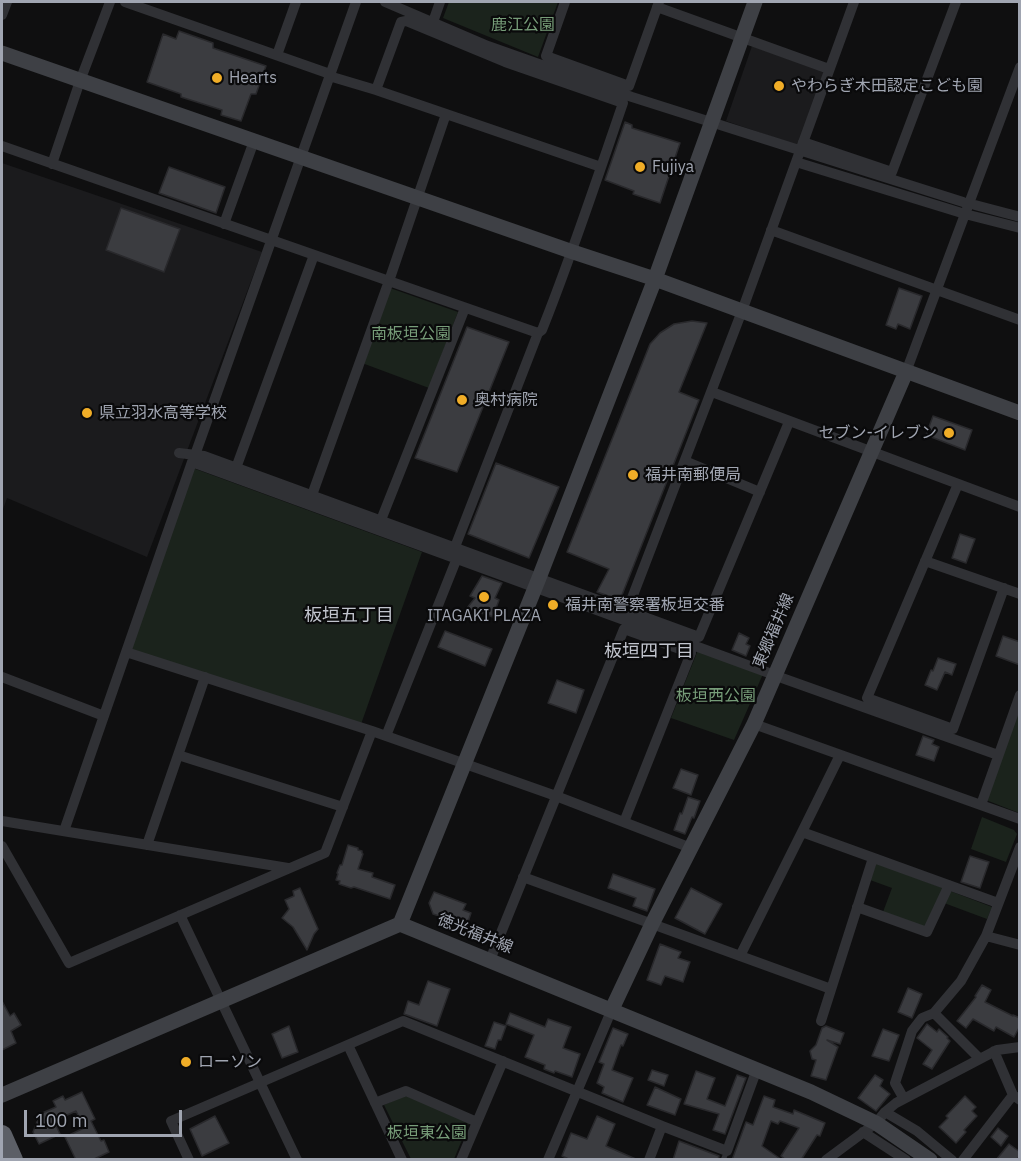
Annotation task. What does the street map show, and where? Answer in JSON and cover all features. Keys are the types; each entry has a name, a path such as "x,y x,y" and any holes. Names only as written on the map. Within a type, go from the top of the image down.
{"highway":[{"path":"2,1135 13,1160"}],"street":[{"path":"2,15 7,2"},
{"path":"52,164 110,2"},
{"path":"125,2 330,75 601,167"},
{"path":"277,55 296,2"},
{"path":"64,831 193,459 356,2"},
{"path":"385,2 488,46 632,97 892,172 956,2"},
{"path":"433,22 440,2"},
{"path":"565,2 546,56 629,86 658,4 742,38 830,69"},
{"path":"2,1095 400,924 537,583 655,279 755,2"},
{"path":"627,611 712,393 854,2"},
{"path":"376,90 400,22 406,21 505,62 623,103 573,252 542,330 538,333 455,547"},
{"path":"2,53 655,279 1020,413"},
{"path":"906,372 1020,67"},
{"path":"312,495 446,114"},
{"path":"224,224 254,141"},
{"path":"2,146 538,333"},
{"path":"802,146 963,202"},
{"path":"796,162 964,214 1020,228"},
{"path":"975,206 1020,217"},
{"path":"771,230 1020,320"},
{"path":"236,468 314,255"},
{"path":"381,520 465,308"},
{"name":"東郷福井線","path":"612,1009 652,924 754,724 906,372"},
{"path":"712,393 1020,507"},
{"path":"179,453 457,558 627,611 699,637 789,422"},
{"path":"193,459 204,456 455,547 537,583 769,673"},
{"path":"685,462 760,492"},
{"path":"958,484 867,698 953,729 1004,588"},
{"path":"386,736 457,558"},
{"path":"925,561 1020,594"},
{"path":"490,960 624,629 691,653 624,822"},
{"path":"126,652 372,731 556,796 691,848"},
{"path":"147,845 205,677"},
{"path":"2,678 104,716"},
{"path":"782,678 998,755"},
{"path":"982,802 1020,695"},
{"path":"754,724 1020,819"},
{"path":"2,846 69,963 325,853 372,731"},
{"path":"740,956 840,754"},
{"path":"178,755 343,807"},
{"path":"2,821 288,868"},
{"path":"802,832 998,903"},
{"path":"904,1099 895,1083 912,1031 922,1018 934,1013 961,981 986,936 1020,847"},
{"path":"821,1021 873,858"},
{"path":"523,877 831,989"},
{"path":"857,906 927,932 949,885"},
{"path":"180,915 297,1160"},
{"name":"徳光福井線","path":"400,924 811,1092 880,1117 930,1160"},
{"path":"986,936 1020,945"},
{"path":"548,1160 612,1009"},
{"path":"934,1013 979,1058"},
{"path":"189,1160 171,1121 403,1021 662,1126 725,1155 757,1069"},
{"path":"348,1044 402,1160"},
{"path":"826,1160 904,1099 993,1051 1020,1047"},
{"path":"963,1160 1017,1098 993,1051"},
{"path":"461,1160 503,1061"},
{"path":"375,1103 406,1091 477,1122"},
{"path":"880,1117 917,1131 952,1160"},
{"path":"649,1160 662,1126"},
{"path":"863,1132 906,1160"}],"shaded area":[{"name":"やわらぎ木田認定こども園","path":"752,46 825,72 799,146 726,121"},
{"path":"2,163 262,252 147,557 7,498 2,512"}],"green space":[{"name":"鹿江公園","path":"449,2 558,2 538,57 443,18"},
{"name":"南板垣公園","path":"390,288 458,312 429,388 362,363"},
{"path":"190,467 422,552 360,727 126,652"},
{"name":"板垣西公園","path":"698,650 763,674 734,740 671,718"},
{"path":"1019,706 1019,813 986,800"},
{"path":"982,817 1014,830 1017,834 1006,862 971,849"},
{"path":"876,863 943,888 924,929 883,912 892,888 870,880"},
{"path":"950,891 992,907 987,919 944,903"},
{"name":"板垣東公園","path":"405,1095 469,1123 454,1159 411,1159 384,1105"}],"building":[{"path":"179,31 213,43 213,48 266,66 256,94 251,94 241,121 221,115 222,110 181,97 181,94 147,82 163,34 176,39"},
{"path":"625,122 632,125 632,128 680,143 660,203 633,194 634,191 605,180"},
{"path":"169,167 225,187 216,213 159,193"},
{"path":"121,208 180,229 164,272 106,250"},
{"path":"899,288 922,296 910,329 898,324 896,329 886,325"},
{"path":"692,321 707,323 679,392 699,400 620,600 597,592 609,569 567,552 650,344 660,333 674,324"},
{"name":"奥村病院","path":"467,327 509,342 457,472 415,458"},
{"name":"セブン-イレブン","path":"933,416 972,430 965,450 926,435"},
{"path":"496,463 559,487 529,558 468,534"},
{"path":"960,534 975,539 966,563 952,558"},
{"name":"ITAGAKI PLAZA","path":"482,576 502,583 495,598 499,600 493,617 467,608 475,598 470,596"},
{"path":"445,631 492,649 485,666 438,647"},
{"path":"739,633 749,638 746,644 750,646 746,656 732,650"},
{"path":"1003,636 1020,642 1020,665 996,656"},
{"path":"938,658 956,664 952,675 945,672 937,690 925,685"},
{"path":"557,680 584,690 576,713 548,703"},
{"path":"923,736 934,740 932,744 939,747 934,761 916,755"},
{"path":"681,769 698,775 691,795 673,788"},
{"path":"688,797 700,801 685,834 674,830"},
{"path":"348,845 362,851 358,869 373,873 372,877 395,885 390,899 339,884 340,881 336,880 337,873"},
{"path":"970,856 989,862 980,888 961,882"},
{"path":"613,874 655,889 647,911 633,906 636,898 608,888"},
{"path":"300,888 318,929 307,950 293,927 282,918 289,909 285,900 294,896 293,891"},
{"path":"691,888 722,904 705,934 675,918"},
{"path":"434,892 466,904 463,910 471,913 467,925 433,914 429,903"},
{"path":"660,944 681,952 678,958 690,962 683,982 665,976 661,985 647,980"},
{"path":"428,981 450,989 437,1026 404,1014 408,1001 419,1005"},
{"path":"982,985 991,990 985,1002 1020,1018 1020,1026 1014,1037 996,1027 994,1031 973,1019 966,1028 957,1021 976,997"},
{"path":"908,988 922,994 912,1018 898,1012"},
{"path":"2,1001 10,1016 14,1013 21,1025 11,1031 16,1043 2,1050"},
{"path":"510,1013 545,1027 548,1019 571,1027 563,1048 580,1054 572,1077 544,1069 545,1065 525,1057 534,1035 506,1024"},
{"path":"494,1022 506,1026 495,1049 485,1046"},
{"path":"927,1024 937,1032 939,1029 950,1041 932,1069 923,1064 932,1050 917,1038"},
{"path":"289,1026 298,1052 282,1058 272,1034"},
{"path":"826,1026 844,1033 840,1044 827,1040 838,1047 826,1080 811,1076 816,1060 812,1059 810,1051 816,1045 822,1028"},
{"path":"613,1028 628,1034 623,1046 621,1045 612,1070 633,1078 623,1102 602,1093 604,1087 597,1083 604,1064 599,1062"},
{"path":"883,1029 899,1035 889,1061 872,1056"},
{"path":"652,1070 668,1075 664,1086 648,1080"},
{"path":"696,1071 715,1078 707,1099 725,1106 737,1075 746,1078 725,1134 713,1130 719,1114 684,1104"},
{"path":"875,1075 883,1080 880,1086 890,1094 876,1111 858,1098"},
{"path":"655,1087 681,1099 675,1115 647,1105"},
{"path":"82,1092 95,1119 91,1121 109,1152 92,1160 76,1160 65,1137 84,1128 76,1111 54,1121 60,1134 39,1144 33,1132 40,1114 56,1107 53,1101 63,1096 65,1100"},
{"path":"764,1096 775,1100 773,1107 793,1114 794,1110 825,1123 820,1136 817,1135 801,1160 786,1160 781,1156 799,1128 780,1121 778,1124 771,1121 762,1146 782,1160 732,1160 746,1122 753,1125"},
{"path":"965,1096 976,1107 972,1111 977,1116 956,1143 939,1127"},
{"path":"215,1116 229,1143 202,1156 190,1129"},
{"path":"597,1116 615,1124 606,1146 638,1160 571,1160 562,1156 571,1133 587,1139"},
{"path":"998,1128 1008,1136 1001,1146 991,1137"},
{"path":"679,1141 719,1156 718,1160 673,1160"},
{"path":"1009,1144 1020,1152 1020,1156 1016,1160 996,1160"}],"place":[{"name":"Hearts","path":"217,78"},
{"name":"やわらぎ木田認定こども園","path":"779,86"},
{"name":"Fujiya","path":"640,167"},
{"name":"奥村病院","path":"462,400"},
{"name":"県立羽水高等学校","path":"87,413"},
{"name":"セブン-イレブン","path":"949,433"},
{"name":"福井南郵便局","path":"633,475"},
{"name":"ITAGAKI PLAZA","path":"484,597"},
{"name":"福井南警察署板垣交番","path":"553,605"},
{"name":"ローソン","path":"186,1062"}],"district":[{"name":"板垣五丁目","path":"349,616"},
{"name":"板垣四丁目","path":"649,652"}]}
